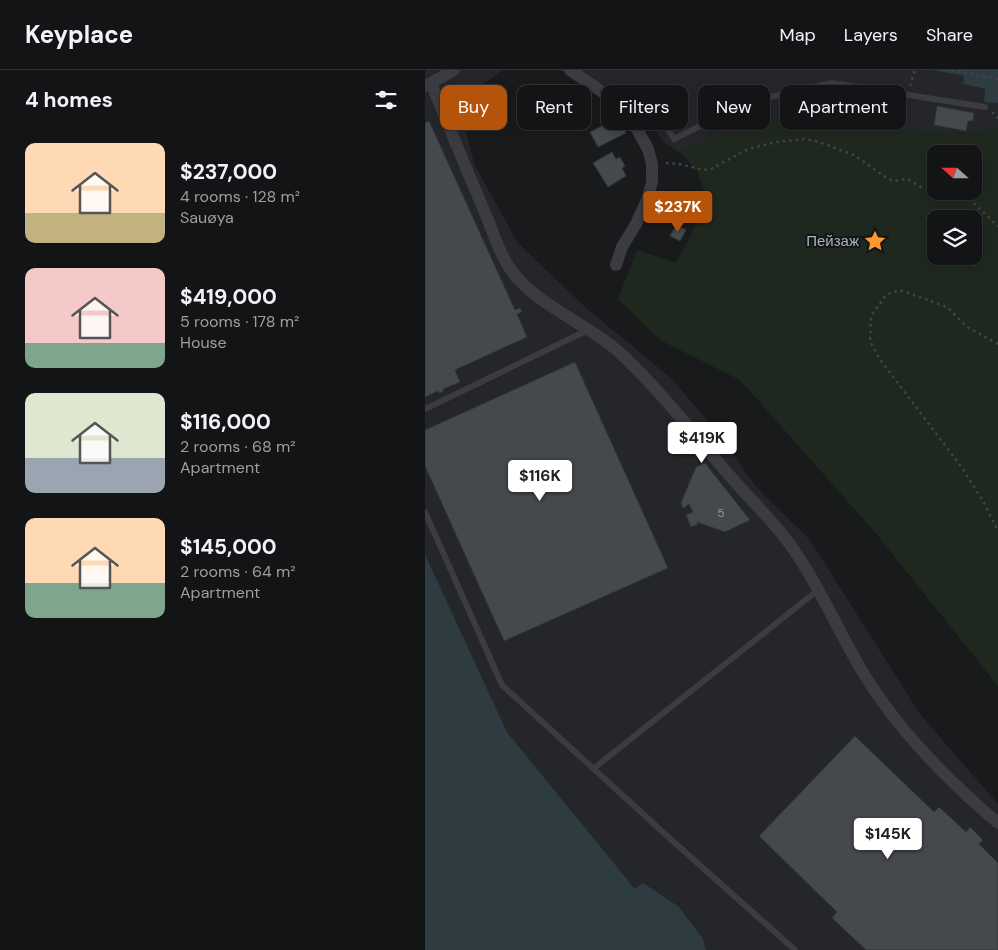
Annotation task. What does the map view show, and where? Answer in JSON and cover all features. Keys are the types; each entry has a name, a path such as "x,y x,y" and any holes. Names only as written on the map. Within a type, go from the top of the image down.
{"street":[{"path":"454,70 428,84 509,267 527,288 571,319 589,329 617,351 687,426 789,543 818,590 861,670 906,732 935,765 998,823"},
{"path":"570,70 601,92"},
{"path":"616,265 622,247 636,224 647,200 652,182 648,149 638,130"}],"lane":[{"path":"668,130 674,139 748,102 832,83 985,107"},
{"path":"425,409 589,329"},
{"path":"425,512 502,685 795,950"},
{"path":"593,769 818,590"}],"path":[{"path":"908,95 915,70"},
{"path":"951,70 998,79"},
{"path":"651,164 666,163 704,170 711,169 755,147 804,139 816,141 854,155 888,180 907,179 927,188"},
{"path":"970,200 998,226"},
{"path":"998,344 967,328 947,307 900,290 886,295 871,316 870,341 881,361 963,469 984,503 998,531"}],"shaded area":[{"path":"425,70 503,70 482,85 440,85 440,130 466,130 475,166 518,243 586,308 671,378 718,433 757,488 810,540 920,714 998,804 998,950 706,950 703,939 635,889 507,732 425,554"},
{"path":"558,70 932,70 964,76 963,84 985,89 984,101 998,103 998,127 974,133 887,130 906,130 906,85 780,85 780,118 770,120 770,85 698,85 698,130 732,130 679,153 664,142 654,130 688,130 688,85 608,85"},
{"path":"932,70 998,70 998,103 984,102 985,89 963,84 964,76"},
{"path":"780,118 780,130 887,130 974,133 998,127 998,686 873,530 740,380 660,340 618,299 637,250 676,263 691,235 705,195 698,173 685,157 679,153 732,130 770,130 770,120"},
{"path":"425,554 507,732 635,889 643,883 679,907 703,939 706,950 425,950"}],"building":[{"path":"937,106 974,113 973,121 968,121 966,131 934,125"},
{"path":"429,121 515,310 520,308 522,312 517,314 527,337 455,370 460,382 443,389 444,391 439,393 438,391 425,397 425,123"},
{"path":"601,126 601,130 624,130 626,133 598,147 590,132"},
{"path":"612,152 616,159 620,157 625,166 622,168 626,176 608,187 593,163"},
{"path":"679,195 691,201 688,206 691,208 687,218 683,217 680,224 669,219"},
{"path":"676,225 686,230 680,241 670,236"},
{"path":"575,362 668,568 504,641 425,466 425,430"},
{"path":"705,463 750,520 725,532 697,522 698,524 691,527 686,515 693,512 689,504 683,508 681,503 696,467"},
{"path":"855,736 934,812 939,807 966,832 970,827 983,840 979,844 998,863 998,950 866,950 832,918 837,912 759,836"}],"place":[{"name":"Пейзаж","path":"875,241"}]}
